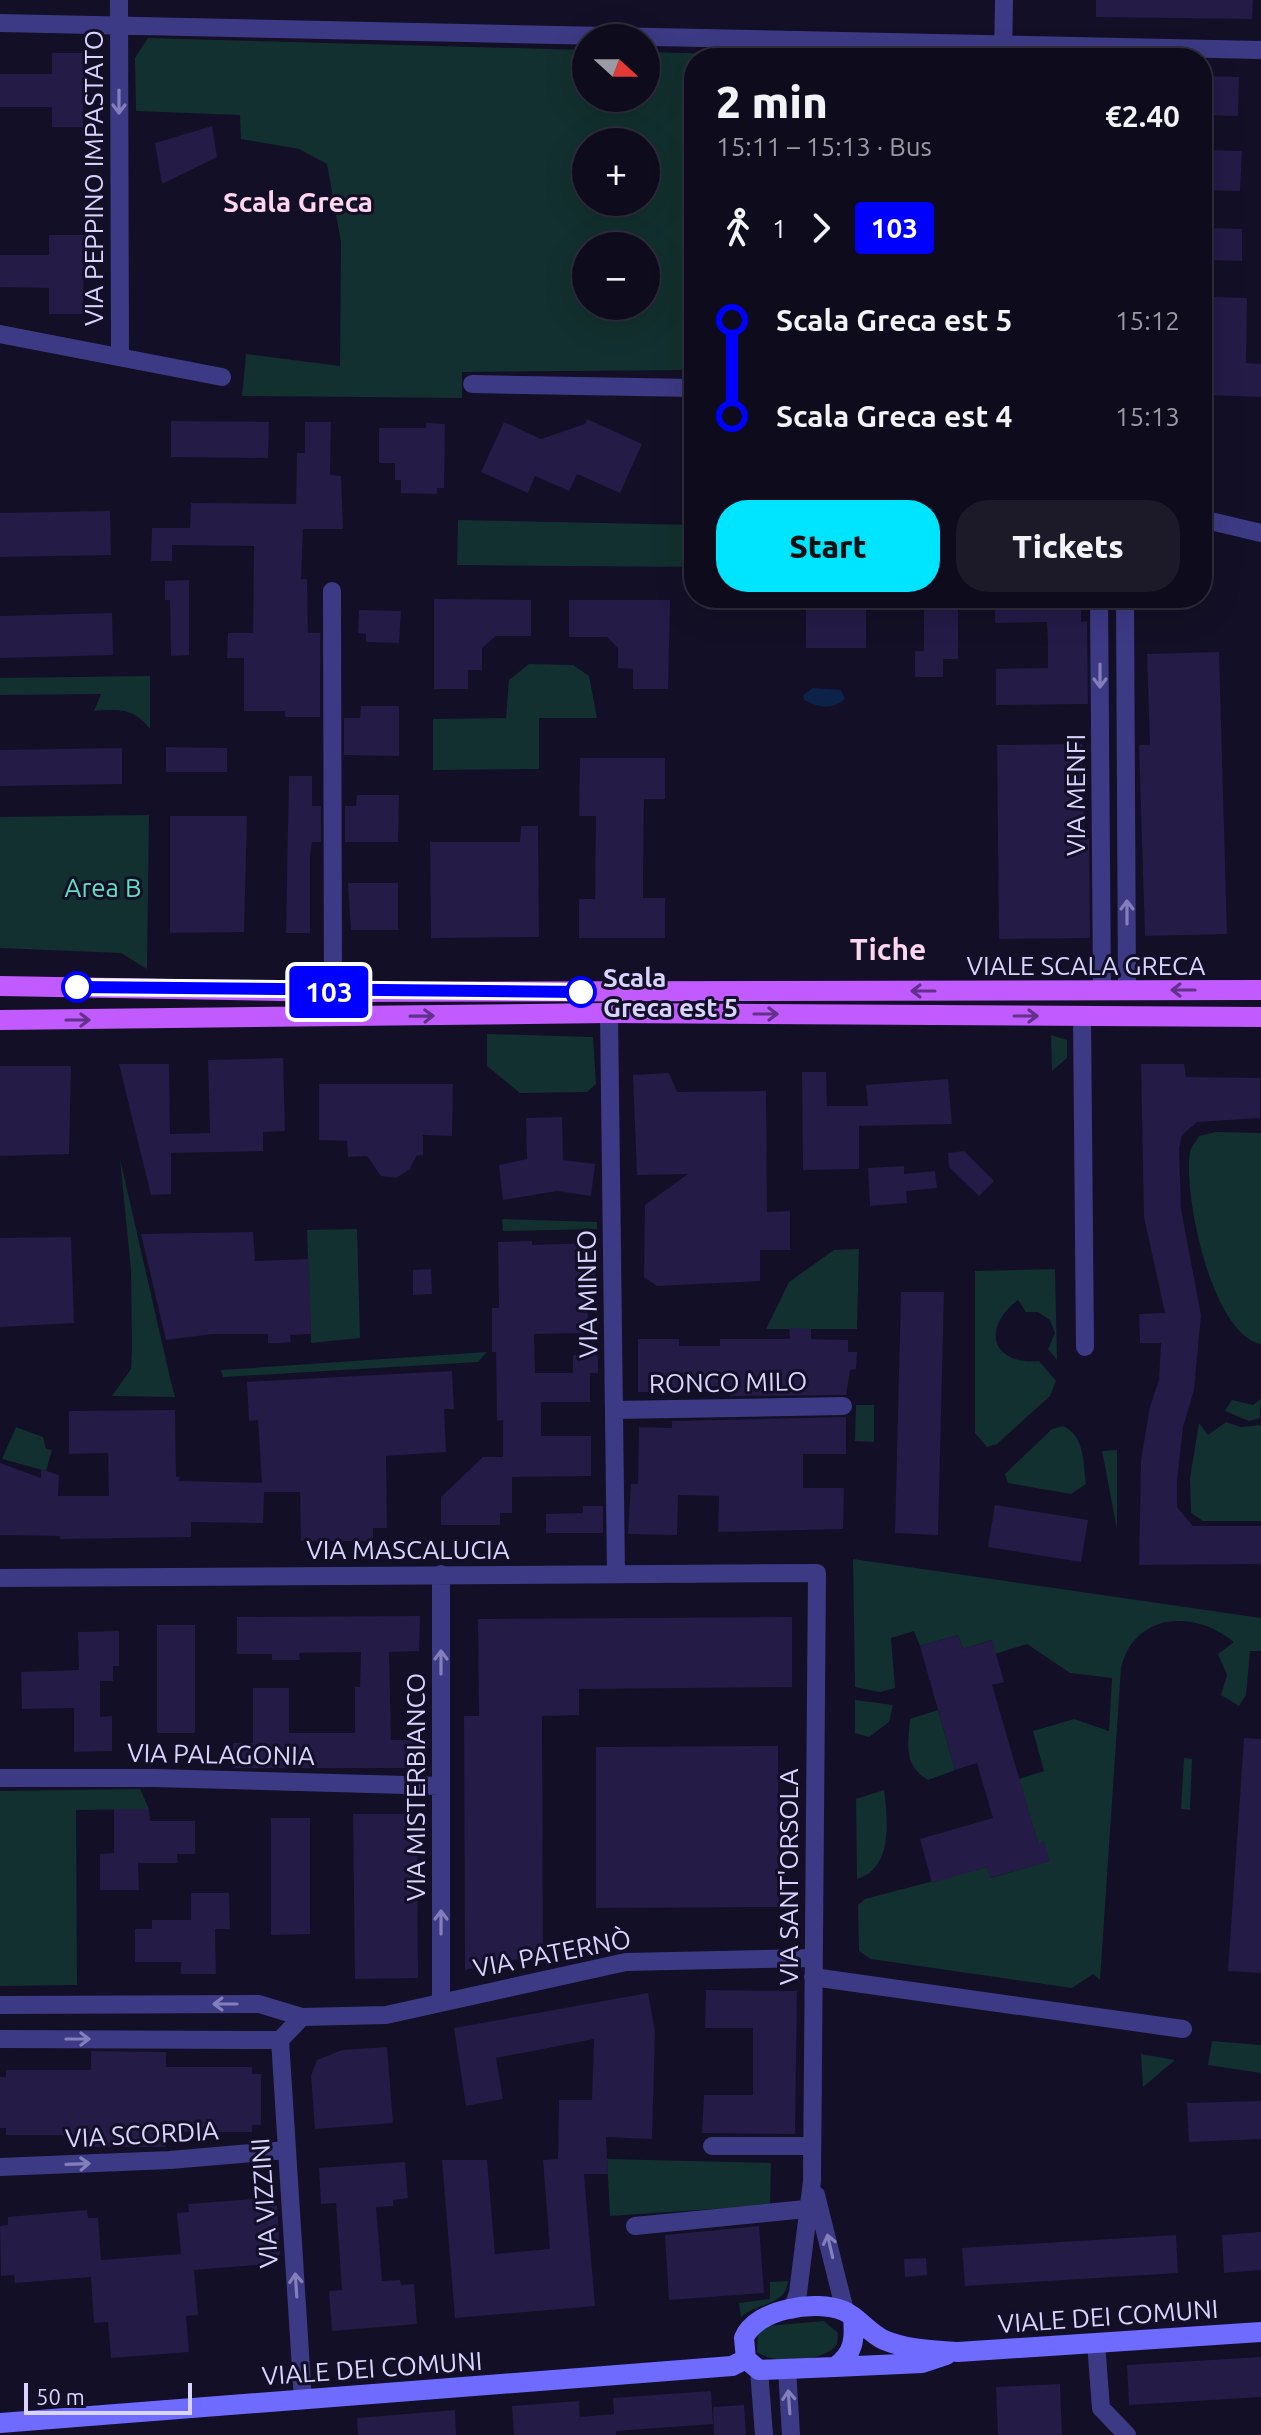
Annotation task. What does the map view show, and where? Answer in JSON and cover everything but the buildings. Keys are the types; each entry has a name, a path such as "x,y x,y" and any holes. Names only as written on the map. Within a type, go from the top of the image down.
{"main road":[{"name":"VIALE SCALA GRECA","path":"0,986 333,992 1261,990"},
{"name":"VIALE SCALA GRECA","path":"0,1020 609,1013 1261,1017"}],"street":[{"name":"VIA PEPPINO IMPASTATO","path":"119,0 120,357"},
{"path":"1003,48 1004,0"},
{"path":"0,23 877,48"},
{"path":"1212,50 1261,50"},
{"path":"0,334 222,377"},
{"path":"472,384 684,388"},
{"path":"1212,521 1261,533"},
{"path":"332,591 333,992"},
{"name":"VIA MENFI","path":"1099,608 1102,991"},
{"name":"VIA MENFI","path":"1125,608 1127,990"},
{"path":"1100,726 1126,726"},
{"name":"VIA MINEO","path":"609,1013 616,1574"},
{"path":"1082,1016 1085,1347"},
{"name":"RONCO MILO","path":"614,1410 843,1406"},
{"name":"VIA MASCALUCIA","path":"0,1578 817,1573"},
{"name":"VIA SANT'ORSOLA","path":"792,2310 798,2293 813,2209 817,1573"},
{"name":"VIA MISTERBIANCO","path":"441,1574 441,2000"},
{"name":"VIA PALAGONIA","path":"0,1778 155,1778 441,1786"},
{"name":"VIA PATERNÒ","path":"0,2005 259,2004 302,2017 386,2015 441,2000 626,1962 813,1958"},
{"path":"813,1977 1183,2029"},
{"path":"0,2039 280,2040 302,2017"},
{"name":"VIA VIZZINI","path":"280,2040 303,2400"},
{"path":"712,2146 812,2146"},
{"name":"VIA SCORDIA","path":"0,2167 170,2160 287,2150"},
{"path":"635,2226 813,2209 849,2314 854,2346 845,2360 835,2367"},
{"path":"764,2435 744,2338 760,2317 792,2310 849,2314 884,2339 913,2349 958,2352"},
{"name":"VIALE DEI COMUNI","path":"0,2423 732,2366 787,2369 922,2363 958,2352 1261,2332"},
{"path":"1096,2343 1101,2408 1127,2435"},
{"path":"787,2369 791,2435"}],"green space":[{"path":"148,38 572,50 572,112 660,112 660,52 684,53 684,370 462,372 462,398 242,396 246,354 340,366 341,242 327,164 299,149 241,139 240,115 136,111 135,58"},
{"path":"458,520 684,525 684,567 457,565"},
{"path":"529,664 573,665 589,676 597,718 539,718 539,769 433,770 433,719 506,718 509,680"},
{"path":"150,676 150,729 138,717 125,711 94,711 101,694 0,695 0,678"},
{"name":"Area B","path":"149,815 147,969 121,953 0,948 0,817"},
{"path":"487,1034 593,1037 596,1084 587,1092 520,1093 487,1066"},
{"path":"1051,1035 1067,1040 1067,1058 1052,1071"},
{"path":"1216,1132 1261,1133 1261,1344 1244,1335 1228,1316 1215,1291 1196,1229 1191,1199 1190,1152 1199,1136"},
{"path":"120,1159 175,1397 112,1396 131,1369 132,1347 131,1270"},
{"path":"502,1219 597,1222 597,1229 503,1231"},
{"path":"357,1229 360,1338 311,1343 307,1230"},
{"path":"859,1249 857,1329 766,1329 789,1282 834,1250"},
{"path":"1055,1269 1057,1360 1048,1349 1055,1333 1050,1320 1038,1312 1026,1312 1018,1300 999,1321 996,1332 1001,1351 1023,1361 1039,1361 1056,1381 1050,1396 997,1444 987,1447 975,1433 975,1271"},
{"path":"487,1352 478,1362 223,1377 221,1370"},
{"path":"1261,1399 1260,1418 1249,1421 1225,1411 1232,1400 1253,1405"},
{"path":"856,1405 874,1405 874,1442 855,1441"},
{"path":"1226,1422 1241,1427 1261,1425 1261,1521 1203,1521 1191,1513 1190,1478 1199,1423 1208,1435"},
{"path":"1063,1426 1079,1443 1086,1484 1071,1494 1008,1483 1005,1474 1052,1429"},
{"path":"16,1427 43,1437 46,1449 52,1450 46,1471 2,1459"},
{"path":"1117,1450 1117,1529 1102,1451"},
{"path":"853,1559 1261,1618 1261,1651 1250,1651 1246,1695 1239,1706 1221,1695 1227,1675 1218,1654 1234,1642 1218,1631 1184,1621 1167,1622 1139,1636 1128,1650 1121,1668 1100,1980 1093,1974 1072,1988 871,1959 859,1951 858,1905 865,1899 987,1867 991,1878 1049,1861 1038,1843 1019,1779 1044,1771 1033,1731 1074,1719 1109,1731 1112,1678 1070,1673 1027,1644 995,1654 991,1640 963,1649 958,1635 920,1646 914,1631 891,1638 895,1688 880,1692 855,1687"},
{"path":"855,1700 893,1705 889,1722 869,1737 855,1733"},
{"path":"938,1710 955,1770 928,1780 914,1768 911,1761 908,1746 910,1719"},
{"path":"1184,1758 1192,1759 1190,1810 1181,1809"},
{"path":"140,1789 149,1809 76,1810 77,1985 0,1986 0,1791"},
{"path":"884,1790 886,1842 877,1865 857,1879 856,1799"},
{"path":"1212,2041 1261,2045 1261,2073 1208,2065"},
{"path":"1141,2054 1175,2060 1143,2087"},
{"path":"607,2159 771,2163 770,2205 610,2216"},
{"path":"788,2281 786,2289 777,2299 741,2317 739,2303 770,2299 770,2282"},
{"path":"824,2321 838,2333 837,2344 822,2355 786,2360 757,2352 758,2332 766,2326"}],"water":[{"path":"813,688 841,690 845,699 825,707 815,705 804,700 803,695"}],"bus line":[{"name":"103","path":"77,987 333,992 581,992"}],"place":[{"name":"Scala Greca est 5","path":"581,992"}],"district":[{"name":"Scala Greca","path":"298,201"},
{"name":"Tiche","path":"888,949"}]}
